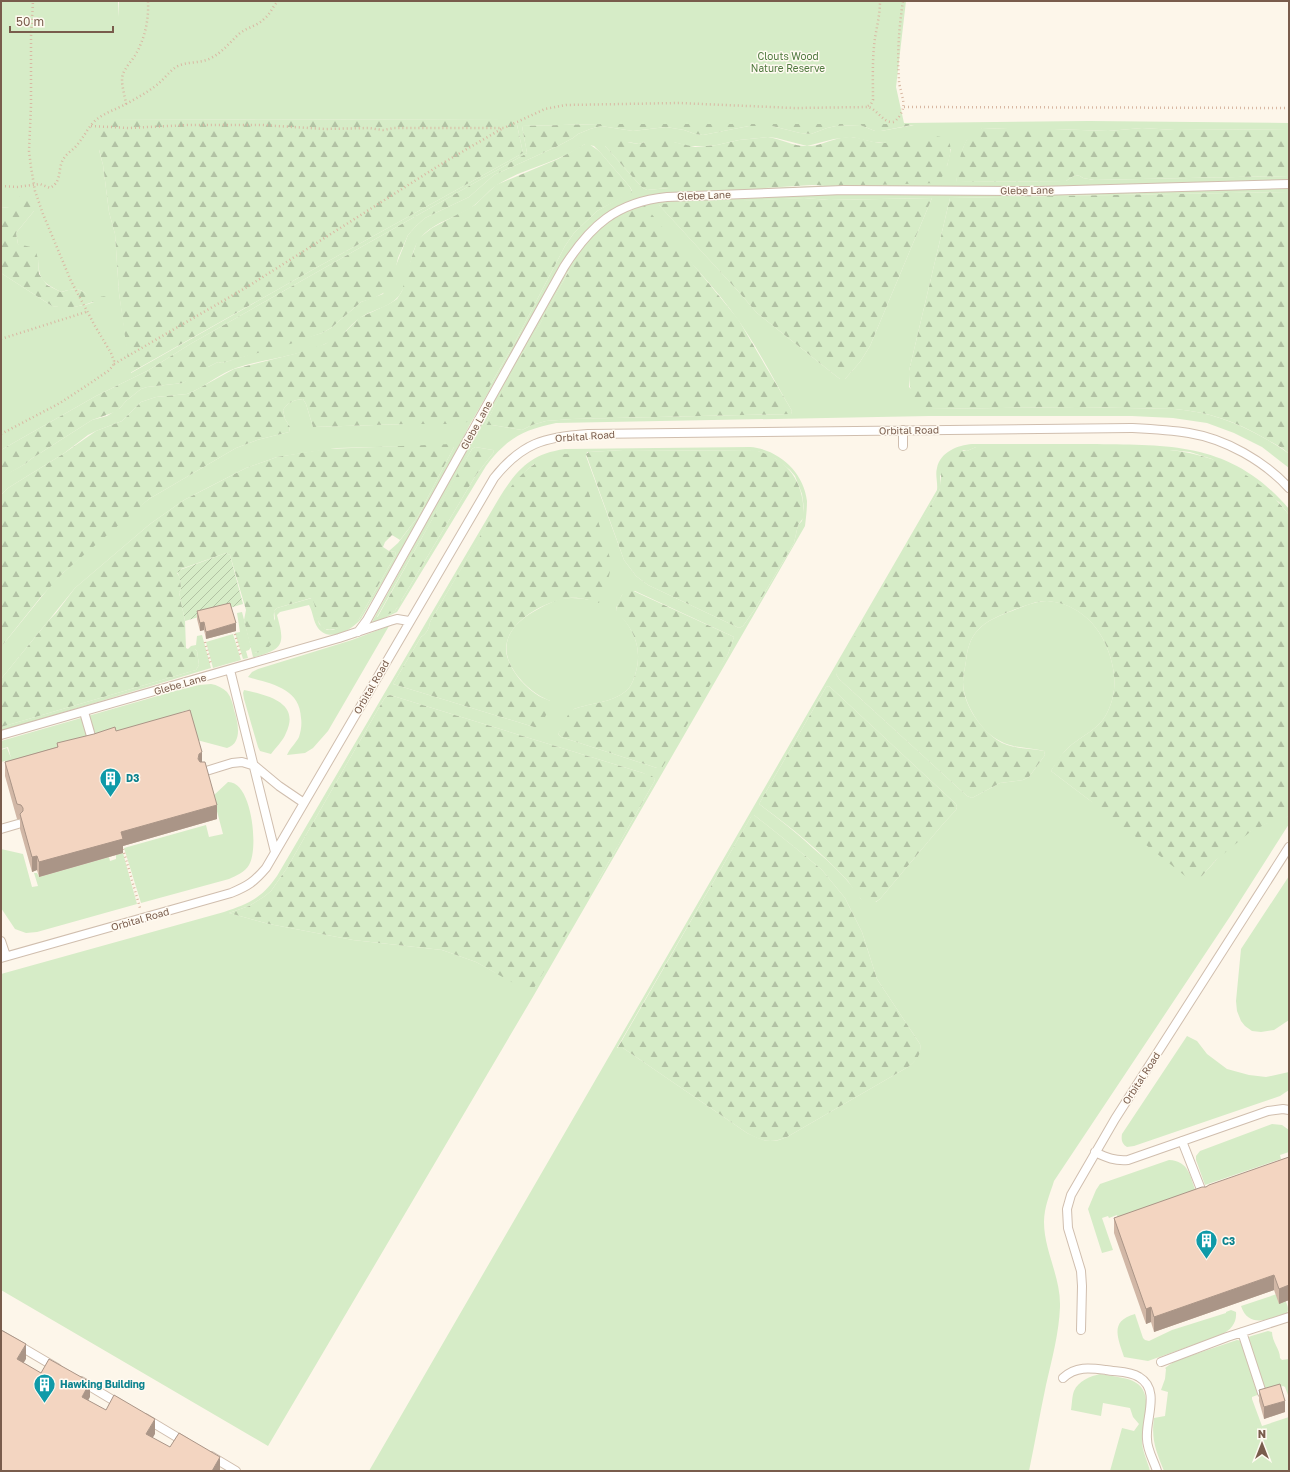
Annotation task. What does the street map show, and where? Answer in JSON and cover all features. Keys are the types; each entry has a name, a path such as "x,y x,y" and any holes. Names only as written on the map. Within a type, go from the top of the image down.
{"lane":[{"name":"Glebe Lane","path":"358,632 367,620 570,256 582,240 603,220 627,206 654,198 667,197 844,190 1038,191 1289,184"},
{"name":"Orbital Road","path":"3,957 143,918 246,887 262,873 494,478 505,464 528,446 555,437 588,434 1131,428 1190,433 1221,442 1252,458 1278,477 1289,488"},
{"path":"903,430 903,446"},
{"name":"Glebe Lane","path":"1,735 214,675 397,619 409,621"},
{"path":"230,670 255,766 275,852"},
{"path":"84,712 93,743"},
{"path":"203,772 242,762 255,766 279,786 304,803"},
{"path":"1,829 18,824"},
{"name":"Orbital Road","path":"1081,1330 1081,1271 1068,1228 1067,1209 1071,1195 1095,1152 1289,847"},
{"path":"1,941 3,957"},
{"path":"1095,1152 1112,1160 1128,1160 1268,1111 1283,1109 1289,1110"},
{"path":"1182,1141 1204,1197"},
{"path":"1161,1362 1173,1356 1289,1317"},
{"path":"1242,1332 1262,1393"},
{"path":"1,1335 126,1407"},
{"path":"1063,1378 1070,1372 1079,1369 1094,1369 1139,1376 1147,1384 1150,1392 1151,1402 1146,1433 1147,1442 1157,1471"},
{"path":"139,1415 236,1471"}],"path":[{"path":"33,1 29,151 34,185 43,214 70,281 86,312 111,353 114,364"},
{"path":"126,104 122,79 124,72 137,52 146,27 148,1"},
{"path":"1,186 17,187 40,184 50,188 54,186 58,180 60,166 64,158 80,143 91,126 99,118 144,94 181,64 198,63 210,59 223,51 239,34 266,18 274,4 278,1"},
{"path":"868,107 873,100 873,63 875,38 879,22 880,1"},
{"path":"1,434 60,403 102,375 114,364 246,287 443,163 504,128 545,109 566,105 679,103 794,108 868,107 877,111 885,120 893,122 897,120 904,107 899,81 899,40 903,1"},
{"path":"904,107 1289,108"},
{"path":"91,126 129,128 189,125 262,125 325,129 369,128 383,130 394,128 504,128"},
{"path":"1,339 86,312"},
{"path":"235,634 243,666"},
{"path":"205,642 214,675"},
{"path":"123,849 143,918"}],"green space":[{"name":"Clouts Wood Nature Reserve","path":"1,1 118,1 119,17 119,1 906,1 896,87 904,123 1089,121 1289,123 1289,129 1175,130 1142,128 1108,131 982,128 967,140 963,148 956,182 1066,181 1075,175 1094,180 1289,176 1289,180 1038,187 936,186 679,192 644,197 630,201 604,215 593,224 570,251 469,426 457,451 417,523 361,619 352,627 346,631 334,635 323,632 316,625 309,605 280,612 277,615 281,633 280,644 272,651 253,657 252,653 259,652 275,619 274,611 277,608 312,598 314,600 319,624 327,630 333,630 359,619 396,554 395,552 389,551 398,543 417,518 454,445 337,448 277,457 246,468 207,488 184,500 150,524 75,588 1,679 1,647 52,584 63,573 119,523 149,499 236,448 257,440 289,432 290,427 285,419 283,410 292,402 303,399 313,427 458,424 492,382 515,342 565,246 574,233 597,211 632,191 594,146 585,144 564,156 507,179 493,188 479,201 462,213 440,223 425,233 420,239 413,253 405,284 398,297 394,301 354,322 340,336 328,343 302,352 236,368 187,394 156,397 141,402 122,421 88,435 63,454 8,488 1,495 1,478 3,476 25,464 92,420 107,416 120,408 141,389 183,383 218,362 222,363 322,333 331,328 361,302 383,294 408,235 425,218 469,197 494,175 558,146 578,134 590,129 601,126 633,131 666,127 703,135 749,126 772,126 800,133 811,134 836,126 860,125 875,131 881,131 914,125 601,124 522,126 527,153 192,343 147,371 96,396 1,450 1,273 52,306 74,307 94,302 83,291 72,289 61,292 43,280 39,272 38,259 18,244 16,233 34,211 1,207","holes":["100,119 516,120 523,153 131,373 119,293 115,234 109,212 103,165 99,150","768,137 807,146 834,139 852,137 873,142 951,149 947,166 818,186 765,188 669,188 647,190 638,183 605,146 628,142 639,144 645,142 673,142 689,146 705,146"]},
{"path":"100,119 516,120 523,153 130,373 119,293 115,234 109,212 103,165 96,138"},
{"path":"601,124 917,124 881,131 875,131 860,125 836,126 811,134 800,133 772,126 749,126 703,135 666,127 633,131 601,126 590,129 578,134 558,146 494,175 469,197 425,218 408,235 398,258 392,284 389,290 374,298 361,302 331,328 322,333 290,344 222,363 218,362 208,367 208,369 200,375 183,383 141,389 115,412 92,420 1,478 1,450 96,396 147,371 192,343 527,153 522,126"},
{"path":"982,128 1108,131 1142,128 1175,130 1289,129 1289,176 1094,180 1075,175 1066,181 956,182 960,158 965,143 975,131"},
{"path":"937,136 949,141 950,157 940,182 938,183 839,186 812,185 765,188 669,188 647,190 638,183 602,141 610,138 639,144 654,139 661,139 695,147 768,137 796,145 812,146 845,137 887,143 919,137"},
{"path":"585,144 589,144 599,151 630,187 632,192 597,211 574,233 565,246 515,342 470,420 465,423 458,424 313,427 303,399 292,402 283,410 285,419 290,427 289,432 257,440 236,448 149,499 63,573 40,598 1,647 1,495 8,488 63,454 96,431 122,421 141,402 156,397 187,394 234,369 294,354 325,344 346,331 359,318 397,299 402,291 418,239 432,228 475,205 496,185 558,159"},
{"path":"1289,188 1289,192 950,198 909,371 909,387 929,409 1077,407 1175,409 1211,415 1255,433 1283,449 1289,454 1289,468 1262,447 1234,433 1207,423 1173,418 1132,416 929,416 556,423 525,432 501,448 486,466 397,612 374,623 372,622 565,270 584,244 606,223 628,209 655,201 803,195 954,195","holes":["804,198 829,200 932,198 870,346 860,362 845,379 840,379 757,313 659,205","640,208 698,270 720,296 739,321 755,346 792,411 791,414 572,419 546,421 522,430 485,425 568,272 606,226 630,211","475,447 493,450 494,452 476,475 395,611 377,617 472,449"]},
{"path":"1289,192 1289,454 1281,447 1233,423 1211,415 1187,410 1077,407 929,409 918,406 915,402 910,389 909,371 950,198"},
{"path":"22,194 32,202 34,211 16,233 18,244 35,248 38,259 39,274 47,285 61,292 77,289 84,292 91,298 106,296 80,306 52,306 1,273 1,207 9,208"},
{"path":"804,198 829,200 932,198 870,346 860,362 845,379 840,379 836,376 757,313 658,204"},
{"path":"645,206 738,319 792,411 791,414 572,419 546,421 522,430 485,425 522,354 582,251 594,236 609,223 626,213"},
{"path":"972,444 1090,444 1174,447 1222,459 1245,471 1267,487 1289,509 1289,515 1279,502 1212,459 1190,452 1170,450 976,447 967,451 963,450 940,476 941,486 939,491 836,674 839,679 967,796 972,798 1000,783 1023,780 1029,777 1045,755 1044,751 1005,744 986,731 974,716 966,699 963,682 969,644 975,633 981,627 1003,614 1038,602 1056,602 1082,614 1101,635 1111,660 1114,687 1111,704 1103,719 1098,725 1065,751 1051,771 1088,799 1202,876 1223,853 1247,834 1265,824 1289,816 1289,824 1231,915 1054,1181 1046,1206 1044,1222 1047,1243 1058,1285 1060,1307 1055,1346 1029,1471 369,1471 937,490 936,471 939,462 950,450","holes":["829,686 956,804 957,807 876,902 861,899 851,885 833,866 794,831 759,804 826,687","754,815 822,870 845,898 862,932 877,979 920,1044 920,1051 917,1057 908,1067 787,1137 775,1141 766,1141 747,1133 623,1048 617,1048 751,817"]},
{"path":"454,445 454,447 417,518 400,540 392,535 385,542 383,547 389,551 395,552 396,554 359,619 356,621 337,629 331,630 322,627 318,621 314,603 311,598 277,608 274,612 276,634 273,643 262,651 252,653 244,620 246,610 230,555 226,553 181,569 177,573 181,583 181,590 179,592 185,621 186,648 195,649 197,651 199,665 196,670 1,727 1,679 75,588 150,524 184,500 246,468 277,457 326,449"},
{"path":"475,447 493,450 494,452 476,475 395,611 377,619 459,471 472,449"},
{"path":"750,447 770,452 780,457 788,464 801,481 805,490 807,501 805,526 534,995 268,1446 1,1290 1,974 224,912 248,903 260,895 277,876 511,480 518,472 533,460 553,451 565,449","holes":["623,450 758,451 776,459 790,470 795,476 802,494 804,509 802,521 798,525 794,543 755,609 743,626 739,628 648,585 636,576 624,560 586,456 587,452","534,464 591,600 568,598 552,602 521,620 509,635 507,653 516,674 531,690 550,701 534,727 393,684 421,637 427,631 430,622 498,507 525,472","635,591 734,637 728,654 657,768 561,737 558,734 574,709 614,698 626,691 632,684 637,666 638,649 636,640 628,625 616,611 622,595","390,695 643,773 655,779 598,881 496,973 476,962 442,950 353,940 269,924 229,913 249,906 271,891 287,868 387,696"]},
{"path":"976,447 1145,448 1172,450 1198,455 1223,463 1246,475 1268,492 1289,515 1289,816 1280,821 1266,824 1250,832 1215,861 1202,876 1189,879 1051,771 1059,758 1070,746 1098,725 1103,719 1111,704 1113,695 1113,669 1105,643 1101,635 1089,620 1073,609 1056,602 1042,601 1033,603 993,619 985,624 975,633 969,644 963,682 969,707 978,722 990,735 1003,743 1014,747 1044,751 1045,755 1029,777 1023,780 1000,783 972,798 967,796 839,679 836,674 837,667 939,491 941,485 941,469 944,460 955,450 967,451"},
{"path":"623,450 758,451 779,461 787,467 793,475 801,494 804,517 798,525 794,543 755,609 743,626 739,628 648,585 636,576 624,560 586,454 589,452"},
{"path":"576,453 610,558 611,567 599,603 584,599 569,598 547,604 524,618 515,626 509,636 506,647 508,659 513,670 529,689 552,703 541,725 539,727 534,727 393,684 421,637 427,631 430,622 441,602 496,508 512,486 530,467 541,460 553,455"},
{"path":"226,553 230,555 243,604 185,621 179,592 181,590 181,582 177,571"},
{"path":"629,589 734,637 728,654 662,768 657,768 561,737 558,734 569,713 574,709 614,698 626,691 632,684 638,657 636,640 623,619 616,612 620,599"},
{"path":"242,612 251,647 246,651 248,658 243,659 235,633 240,632 237,613"},
{"path":"389,626 328,731 313,748 305,753 287,755 299,737 301,730 299,708 296,700 283,689 275,685 248,677 252,672 258,669 352,640"},
{"path":"233,634 241,660 213,668 206,642"},
{"path":"202,635 211,668 1,731 1,727 196,670 199,665 197,651 195,649 188,649 191,646 196,645 197,636"},
{"path":"211,684 224,689 227,692 232,701 236,715 238,726 237,737 235,742 227,748 197,740 188,710 181,712 186,726 9,775 5,761 1,762 1,750 7,748 11,758 8,747 1,749 1,741 175,691 199,685"},
{"path":"829,686 956,804 957,807 880,899 872,903 868,903 860,898 846,879 826,859 793,830 759,804 826,687"},
{"path":"244,690 262,694 279,702 285,707 289,714 289,722 285,736 271,754 260,751 258,747 244,699"},
{"path":"390,695 643,773 652,776 655,779 598,881 531,993 476,962 442,950 353,940 269,924 229,913 249,906 271,891 287,868 384,699"},
{"path":"228,782 236,785 243,792 248,804 253,831 252,857 249,865 240,874 229,879 141,903 124,848 206,825 209,837 223,834 213,796"},
{"path":"752,815 754,815 822,870 845,898 862,932 877,979 920,1044 918,1057 908,1067 787,1137 771,1141 762,1140 747,1133 623,1048 617,1049"},
{"path":"1,849 23,854 32,887 38,886 34,873 37,873 39,877 109,857 110,861 116,859 116,855 123,853 137,904 37,932 26,933 15,929 1,908"},
{"path":"1289,876 1289,1020 1274,1030 1261,1032 1252,1031 1241,1021 1237,1011 1236,1001 1241,949"},
{"path":"1187,1036 1197,1041 1207,1054 1227,1069 1249,1075 1266,1077 1289,1072 1289,1090 1280,1096 1134,1146 1127,1147 1122,1142 1122,1134"},
{"path":"1272,1124 1282,1125 1289,1130 1289,1152 1280,1155 1281,1159 1205,1185 1196,1160 1196,1156 1200,1151"},
{"path":"1169,1160 1176,1161 1185,1166 1188,1170 1196,1192 1122,1230 1117,1215 1109,1218 1108,1216 1102,1218 1113,1250 1102,1253 1088,1209 1100,1184"},
{"path":"1280,1293 1288,1307 1287,1313 1268,1319 1255,1320 1249,1318 1241,1306"},
{"path":"1231,1310 1236,1312 1234,1323 1228,1331 1221,1335 1148,1361 1124,1357 1118,1337 1118,1331 1121,1321 1127,1317 1135,1314 1143,1338 1149,1341 1172,1330 1226,1313"},
{"path":"1268,1331 1272,1332 1280,1358 1282,1360 1289,1359 1289,1398 1285,1387 1283,1386 1265,1392 1248,1341 1249,1337 1251,1336"},
{"path":"1237,1340 1242,1341 1260,1394 1252,1397 1252,1399 1262,1426 1289,1417 1289,1471 1164,1471 1154,1439 1153,1426 1154,1418 1165,1416 1168,1392 1161,1390 1165,1379 1165,1368 1175,1361"},
{"path":"1100,1374 1119,1377 1135,1382 1144,1392 1146,1413 1142,1434 1142,1445 1150,1471 1110,1471 1122,1428 1134,1431 1139,1424 1133,1417 1130,1408 1103,1403 1101,1416 1071,1410 1074,1391 1078,1384"}],"building":[{"path":"230,603 236,623 206,632 204,622 200,623 197,611"},
{"name":"D3","path":"190,710 202,752 199,754 198,759 200,762 205,762 217,805 121,832 123,839 39,862 37,856 32,857 20,814 23,811 23,808 21,805 17,804 5,762 58,747 57,743 115,727 116,731"},
{"name":"C3","path":"1289,1157 1289,1285 1279,1289 1274,1275 1154,1317 1151,1307 1146,1309 1114,1218"},
{"name":"Hawking Building","path":"1,1330 26,1344 17,1359 41,1373 49,1359 90,1382 82,1397 106,1410 114,1395 155,1419 146,1434 170,1447 179,1433 220,1457 212,1471 1,1471"},
{"path":"1280,1384 1285,1401 1264,1407 1259,1390"}],"place":[{"name":"D3","path":"111,798"},
{"name":"C3","path":"1206,1260"},
{"name":"Hawking Building","path":"44,1404"}]}
